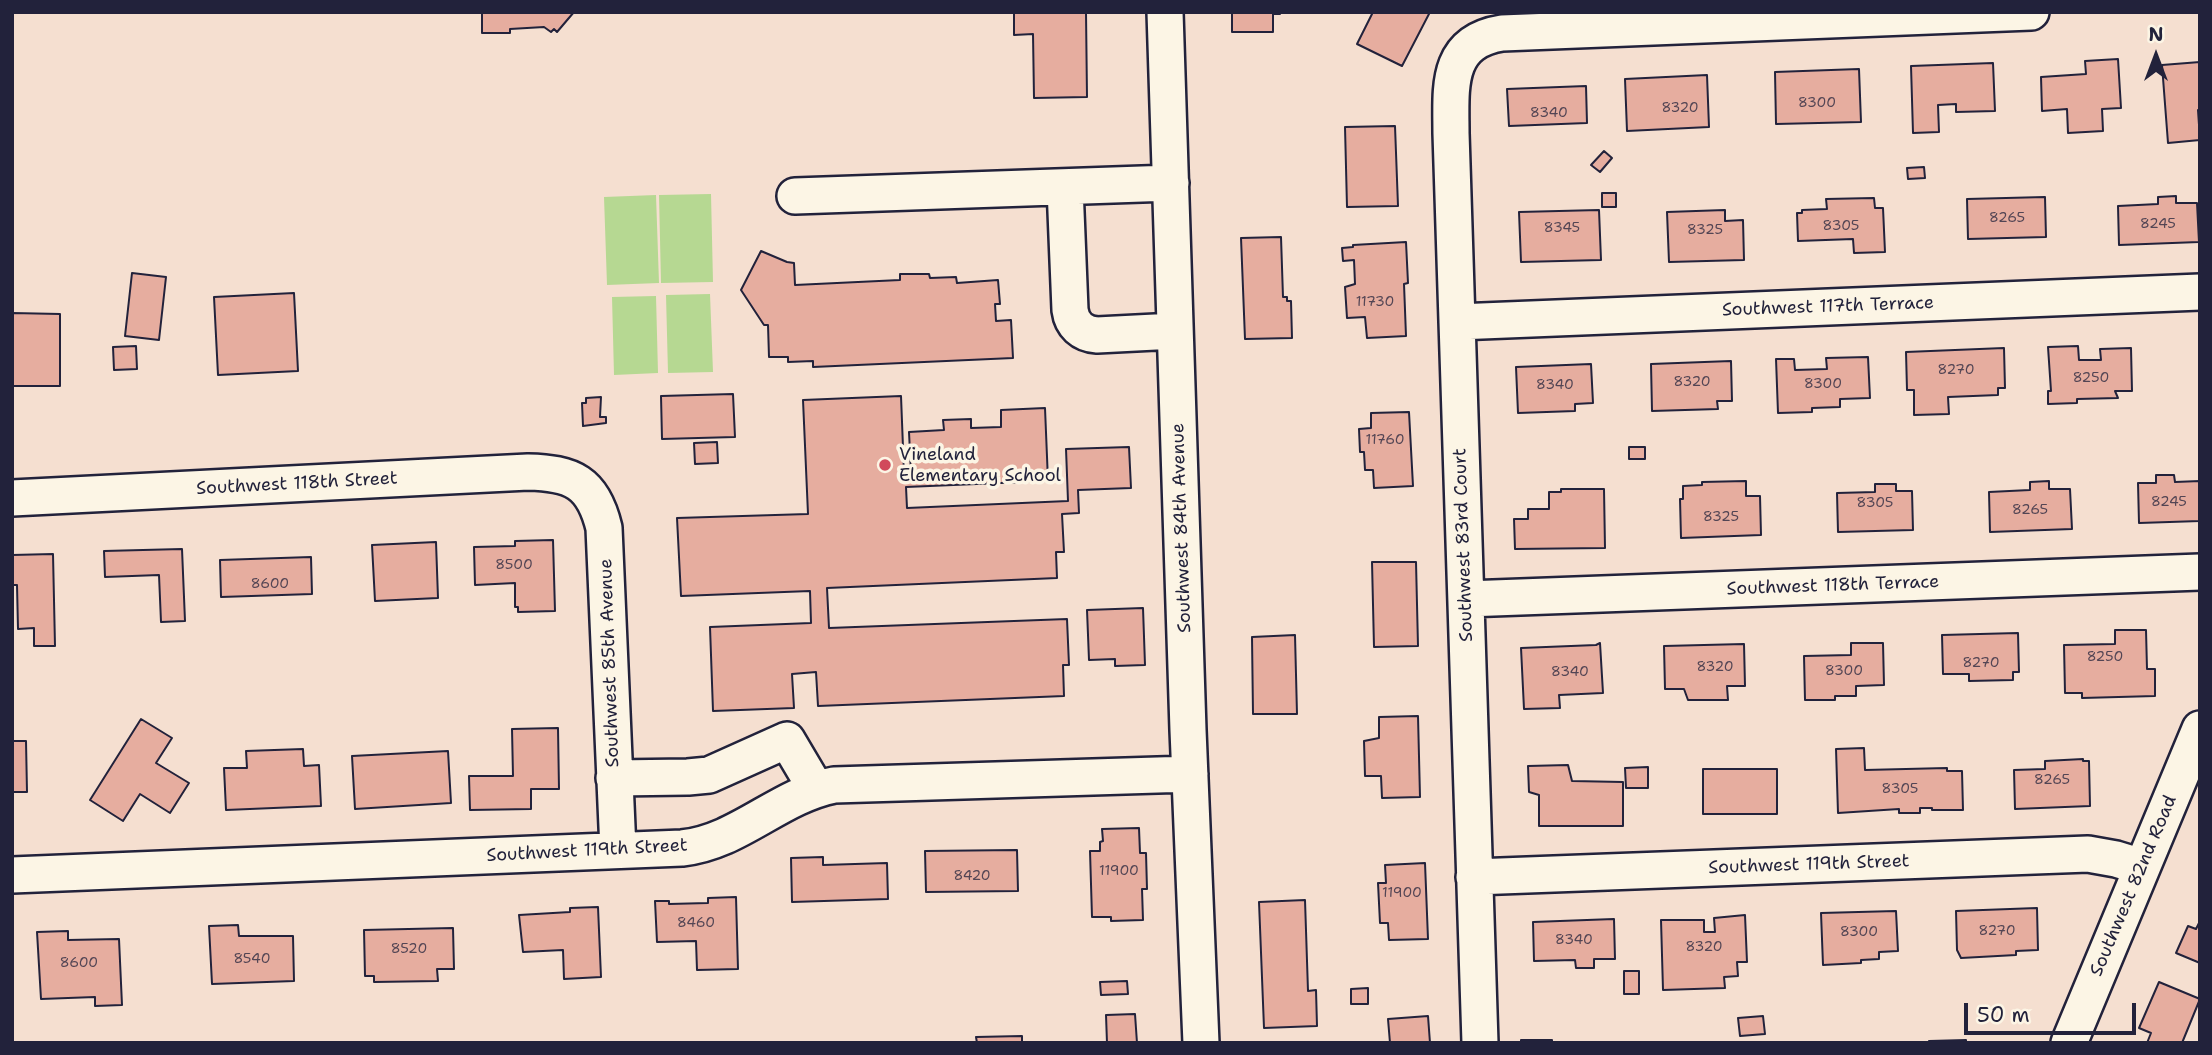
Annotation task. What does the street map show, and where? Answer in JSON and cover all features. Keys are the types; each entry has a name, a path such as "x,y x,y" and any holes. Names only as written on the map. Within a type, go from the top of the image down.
{"street":[{"name":"Southwest 84th Avenue","path":"1165,12 1201,1043"},
{"name":"Southwest 83rd Court","path":"1480,1043 1451,98 1456,65 1465,50 1478,40 1502,33 2031,12"},
{"path":"795,196 1171,183"},
{"path":"1065,187 1070,310 1075,325 1089,334 1097,335 1175,331"},
{"name":"Southwest 117th Terrace","path":"1457,322 2200,292"},
{"name":"Southwest 118th Street","path":"12,498 528,472 557,474 579,483"},
{"name":"Southwest 85th Avenue","path":"579,483 595,501 604,528 618,850"},
{"name":"Southwest 118th Terrace","path":"1466,599 2200,572"},
{"name":"Southwest 82nd Road","path":"2070,1043 2200,729"},
{"path":"614,778 709,775 787,740 816,789"},
{"name":"Southwest 119th Street","path":"12,875 682,848 703,844 726,835 816,789 858,783 1190,774"},
{"name":"Southwest 119th Street","path":"1474,877 2088,854 2142,867"}],"green space":[{"path":"711,194 713,282 661,283 659,195"},
{"path":"656,195 659,283 607,285 604,197"},
{"path":"710,294 713,372 668,373 666,295"},
{"path":"656,296 658,373 614,375 612,297"}],"building":[{"path":"482,12 574,12 557,32 554,29 551,32 544,27 510,29 510,33 482,33"},
{"path":"1014,12 1086,12 1087,97 1034,98 1033,34 1014,35"},
{"path":"1232,12 1280,14 1273,14 1273,32 1232,32"},
{"path":"1373,12 1430,12 1402,66 1357,44"},
{"path":"2118,59 2121,108 2102,109 2103,131 2068,133 2067,109 2042,111 2041,77 2086,74 2085,61"},
{"path":"2200,62 2200,140 2168,143 2162,65"},
{"path":"1993,63 1995,111 1956,112 1956,104 1938,105 1939,132 1913,133 1911,66"},
{"path":"1859,69 1861,122 1776,124 1775,72"},
{"path":"1707,75 1709,127 1627,131 1625,79"},
{"path":"1586,86 1587,123 1509,126 1507,89"},
{"path":"1395,126 1398,206 1347,207 1345,127"},
{"path":"1604,151 1612,158 1600,172 1591,165"},
{"path":"1924,167 1925,178 1908,179 1907,168"},
{"path":"1602,193 1616,193 1616,207 1602,207"},
{"path":"2176,196 2176,203 2197,203 2199,242 2119,245 2118,206 2158,204 2158,197"},
{"path":"2045,197 2046,237 1968,239 1967,199"},
{"path":"1874,198 1875,208 1883,208 1885,252 1854,253 1853,239 1798,241 1797,213 1802,213 1802,210 1827,209 1826,199"},
{"path":"1599,210 1601,260 1521,262 1519,212"},
{"path":"1725,210 1725,221 1743,220 1744,260 1669,262 1667,212"},
{"path":"1281,237 1283,297 1291,301 1292,338 1245,339 1241,238"},
{"path":"1406,242 1406,336 1367,338 1365,317 1347,318 1345,287 1355,284 1354,260 1343,261 1342,248"},
{"path":"761,251 794,263 795,285 900,280 900,274 929,274 930,278 956,277 957,283 998,280 1000,304 995,304 996,321 1011,320 1013,358 813,367 813,361 788,362 788,357 769,357 768,325 764,325 741,290"},
{"path":"132,273 166,277 159,340 125,336"},
{"path":"294,293 298,371 218,375 214,297"},
{"path":"12,313 60,314 60,386 12,386"},
{"path":"136,346 137,369 114,370 113,347"},
{"path":"2078,346 2079,360 2101,360 2100,349 2131,348 2132,391 2115,391 2118,398 2077,399 2077,403 2048,404 2048,391 2051,391 2048,347"},
{"path":"2004,348 2005,388 1998,388 1998,395 1948,397 1949,414 1914,415 1914,390 1907,390 1906,352"},
{"path":"1868,357 1870,398 1840,399 1840,407 1812,408 1812,412 1778,413 1776,359 1794,359 1795,370 1827,369 1826,358"},
{"path":"1731,361 1732,401 1717,401 1718,409 1652,411 1651,364"},
{"path":"1591,364 1593,403 1575,404 1575,411 1518,413 1516,367"},
{"path":"733,394 735,437 662,439 661,396"},
{"path":"901,396 904,473 911,473 909,432 944,430 943,420 971,419 971,428 1001,427 1001,410 1045,408 1048,481 906,487 907,508 1068,501 1066,449 1129,447 1131,488 1078,490 1079,513 1062,514 1064,552 1056,552 1057,578 827,588 829,628 1067,619 1069,665 1063,665 1064,696 818,706 816,672 792,674 794,708 713,711 710,627 811,623 810,591 681,596 677,518 808,514 803,400"},
{"path":"601,397 600,417 606,417 606,423 583,426 582,403 586,403 586,398"},
{"path":"1409,412 1413,486 1374,488 1373,470 1365,470 1364,452 1360,452 1359,429 1371,428 1371,413"},
{"path":"717,442 718,463 695,464 694,443"},
{"path":"1629,447 1645,447 1645,459 1629,459"},
{"path":"2156,475 2174,475 2175,482 2200,481 2200,521 2139,523 2138,483 2156,483"},
{"path":"1746,481 1746,496 1760,496 1761,535 1681,538 1680,499 1683,499 1683,486 1702,485 1702,482"},
{"path":"2049,481 2049,489 2070,489 2072,529 1990,532 1989,492 2030,490 2030,482"},
{"path":"1875,484 1896,484 1896,491 1912,491 1913,530 1838,532 1837,493 1875,492"},
{"path":"1561,489 1604,489 1605,548 1515,549 1514,519 1528,519 1528,509 1549,509 1549,492 1561,492"},
{"path":"553,540 555,611 518,612 518,607 515,607 515,583 475,585 474,547 515,546 515,541"},
{"path":"436,542 438,598 375,601 372,545"},
{"path":"182,549 185,621 161,622 159,575 105,577 104,551"},
{"path":"53,554 55,646 34,646 34,628 18,629 17,585 12,585 12,555"},
{"path":"311,557 312,594 221,597 220,560"},
{"path":"1372,562 1416,562 1418,646 1374,647"},
{"path":"1143,608 1145,665 1115,666 1115,659 1089,660 1087,610"},
{"path":"2115,630 2146,630 2147,669 2155,669 2155,696 2082,698 2082,693 2065,693 2064,645 2115,644"},
{"path":"2018,633 2019,672 2013,672 2013,680 1969,681 1969,674 1943,674 1942,635"},
{"path":"1295,635 1297,714 1253,714 1252,637"},
{"path":"1600,643 1603,693 1559,695 1560,708 1524,709 1521,648"},
{"path":"1851,643 1883,643 1884,685 1856,686 1856,696 1835,696 1835,700 1805,700 1804,656 1851,655"},
{"path":"1744,644 1745,686 1727,686 1728,700 1688,700 1684,689 1665,689 1664,646"},
{"path":"1418,716 1420,797 1382,798 1381,776 1365,776 1364,741 1379,738 1379,717"},
{"path":"141,719 172,738 156,763 189,783 170,813 140,794 123,821 90,800"},
{"path":"558,728 559,789 531,789 531,809 470,810 469,776 513,776 512,729"},
{"path":"12,741 26,741 27,792 12,792"},
{"path":"1864,748 1865,770 1947,768 1947,771 1962,771 1963,810 1920,808 1920,813 1899,813 1899,809 1838,813 1836,749"},
{"path":"303,749 304,766 319,765 321,806 226,810 224,768 247,768 246,751"},
{"path":"448,751 451,803 355,809 352,756"},
{"path":"2045,761 2089,761 2090,806 2015,809 2014,770 2045,769"},
{"path":"1568,765 1572,781 1623,782 1623,826 1539,826 1539,795 1529,792 1528,766"},
{"path":"1648,767 1648,788 1626,788 1625,768"},
{"path":"1703,769 1777,769 1777,814 1703,814"},
{"path":"1139,828 1140,853 1146,853 1147,889 1142,889 1143,920 1111,921 1111,917 1092,917 1090,851 1100,851 1102,829"},
{"path":"1017,850 1018,891 926,892 925,851"},
{"path":"823,857 823,865 887,863 888,899 792,902 791,858"},
{"path":"1425,863 1428,939 1389,940 1388,923 1380,923 1378,883 1386,883 1385,865"},
{"path":"736,897 738,969 697,970 696,941 657,942 655,901 669,901 669,904 708,903 708,898"},
{"path":"1305,900 1308,991 1316,990 1317,1026 1264,1028 1259,902"},
{"path":"598,907 601,977 564,979 563,950 523,952 519,915 570,912 570,908"},
{"path":"2037,908 2038,950 2016,951 2016,955 1961,958 1957,950 1956,911"},
{"path":"1896,911 1898,951 1879,952 1879,959 1861,960 1861,963 1823,965 1821,913"},
{"path":"1745,915 1747,962 1737,962 1738,976 1724,977 1725,988 1663,990 1661,920 1704,920 1704,932 1715,932 1714,918"},
{"path":"1614,919 1615,959 1594,959 1594,968 1576,968 1575,960 1534,961 1533,922"},
{"path":"2200,921 2200,963 2176,953 2188,926 2196,929"},
{"path":"238,925 239,936 293,936 294,981 212,984 209,926"},
{"path":"453,928 454,969 437,969 438,981 374,982 374,976 365,976 364,930"},
{"path":"68,931 68,940 119,939 122,1005 95,1006 95,997 41,999 37,932"},
{"path":"1624,971 1639,971 1639,994 1624,994"},
{"path":"1127,981 1128,994 1101,995 1100,982"},
{"path":"2159,982 2200,999 2182,1043 2147,1043 2151,1033 2139,1028"},
{"path":"1368,988 1368,1004 1351,1004 1351,989"},
{"path":"1135,1014 1137,1043 1107,1043 1106,1015"},
{"path":"1428,1016 1430,1043 1390,1043 1388,1019"},
{"path":"1763,1016 1765,1034 1740,1036 1738,1018"},
{"path":"1022,1036 1022,1043 977,1043 976,1037"},
{"path":"1521,1040 1552,1040 1552,1043 1521,1043"},
{"path":"1966,1040 1966,1043 1929,1043 1929,1041"}],"place":[{"name":"Vineland Elementary School","path":"885,465"}]}
